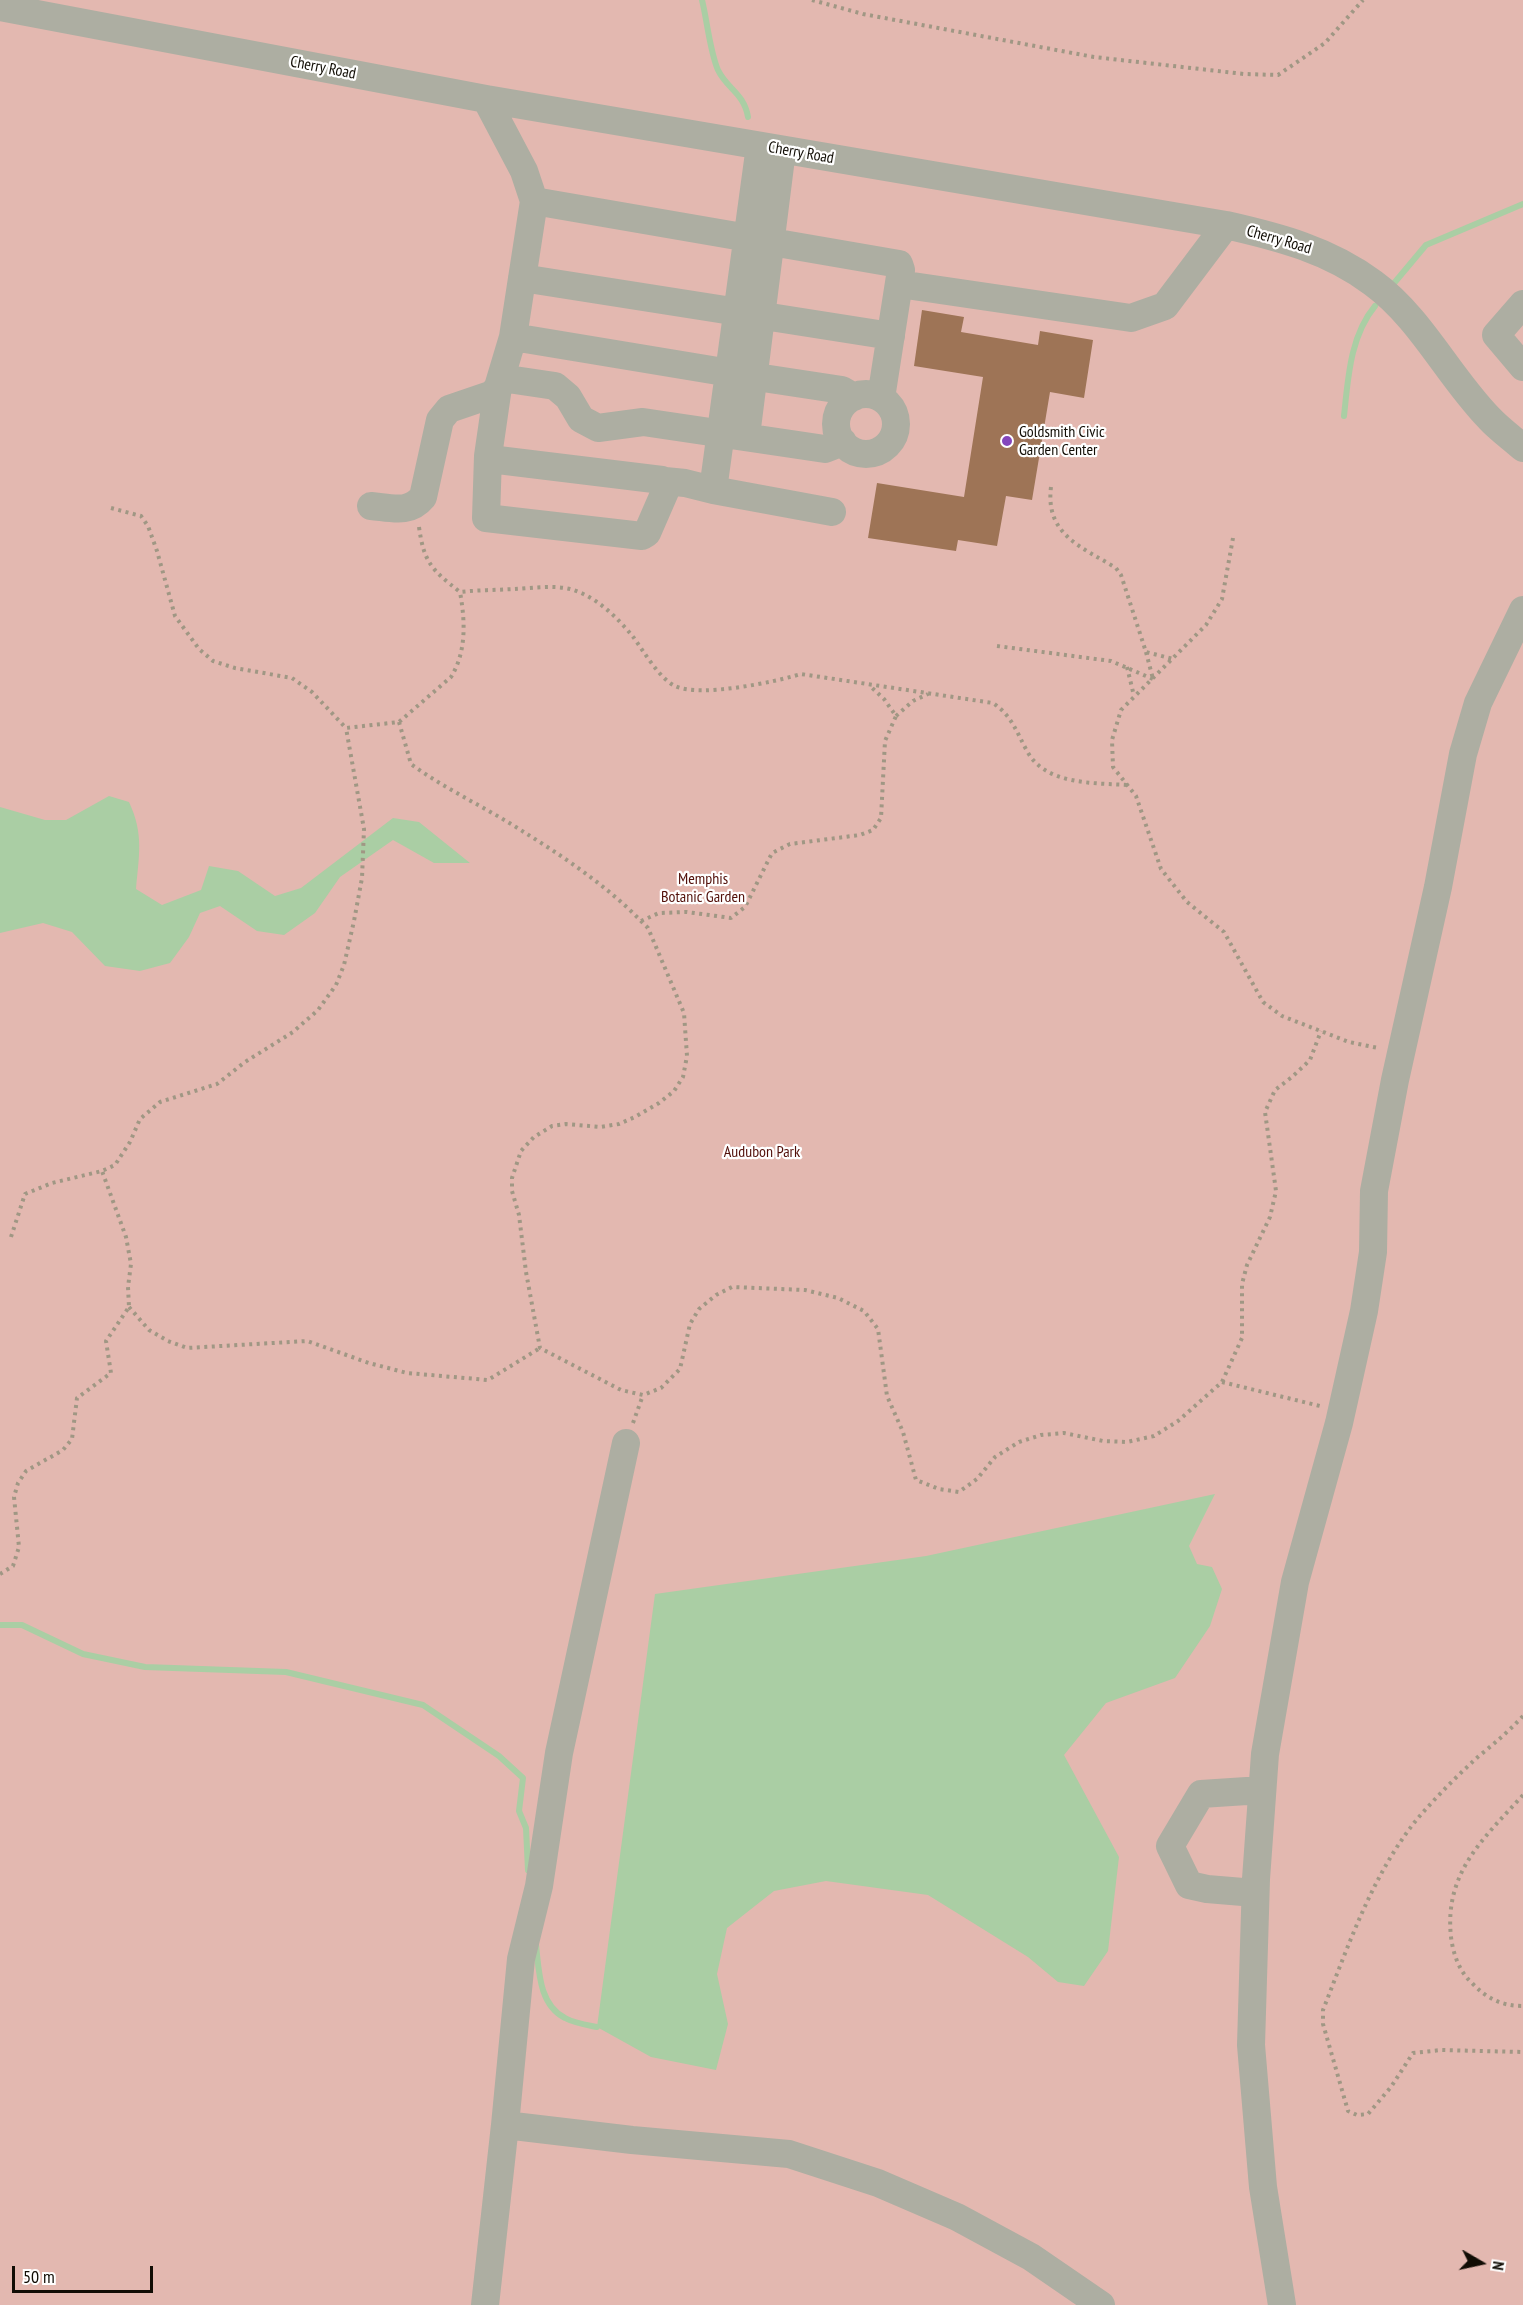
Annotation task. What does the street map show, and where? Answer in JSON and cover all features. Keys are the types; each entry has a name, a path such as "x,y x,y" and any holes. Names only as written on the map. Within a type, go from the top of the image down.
{"street":[{"name":"Cherry Road","path":"0,7 486,99 1226,225 1278,237 1311,248 1347,265 1375,284 1407,316 1489,418 1523,448"},
{"path":"486,99 524,171 534,201 513,337 499,382 488,456 486,518 642,536 647,533 662,501 667,487 665,481"},
{"path":"713,490 734,435 771,148"},
{"path":"513,337 842,390 867,398 891,407 895,416 894,436 880,451 860,454 851,450 843,442 837,427 837,417 841,408 867,398 891,336 901,270 899,264 759,238 534,201"},
{"path":"899,284 1131,318 1165,306 1226,225"},
{"path":"522,278 891,336"},
{"path":"1523,304 1496,335 1523,366"},
{"path":"499,382 555,386 568,398 581,419 598,428 644,422 825,449 843,442"},
{"path":"371,506 409,509 416,506 423,497 440,420 449,408 493,394 499,382"},
{"path":"488,456 498,460 685,483 832,512"},
{"path":"1282,2305 1263,2187 1251,2045 1255,1893 1265,1754 1295,1582 1341,1411 1364,1311 1373,1252 1374,1191 1401,1052 1438,886 1463,754 1478,703 1523,610"},
{"path":"485,2305 521,1959 539,1886 559,1753 626,1443"},
{"path":"1255,1893 1188,1885 1170,1846 1201,1794 1262,1790"},
{"path":"505,2125 632,2140 789,2154 878,2183 957,2217 1031,2257 1101,2305"}],"path":[{"path":"812,0 863,14 1094,57 1244,74 1278,75 1325,43 1362,0"},
{"path":"1052,487 1050,497 1064,536 1116,568 1121,575 1153,679"},
{"path":"416,506 426,561 460,592 553,588 568,589 584,594 602,606 624,626 664,678 675,686 688,690 743,686 801,674 993,703 1006,712 1028,754 1038,767 1051,774 1077,780 1128,785"},
{"path":"11,1237 25,1194 52,1183 102,1171 115,1165 130,1142 140,1119 160,1102 217,1084 245,1062 292,1032 318,1010 336,985 344,965 362,878 364,829 346,728 312,692 292,678 235,668 213,661 199,649 175,616 158,552 148,526 141,516 111,508"},
{"path":"1233,538 1222,599 1206,625 1121,710 1112,740 1113,767 1136,796 1161,869 1187,902 1224,932 1263,1002 1282,1016 1349,1042 1401,1052"},
{"path":"346,728 399,722 442,685 457,667 464,634 460,592"},
{"path":"998,646 1111,661 1153,679"},
{"path":"1146,652 1173,659"},
{"path":"1128,667 1134,697"},
{"path":"869,685 884,699 896,716"},
{"path":"641,921 659,913 687,912 731,918 745,907 772,853 790,844 860,835 873,830 881,818 885,741 896,716 913,701 930,693"},
{"path":"399,722 411,764 519,829 593,879 648,928 684,1013 687,1056 683,1077 674,1091 659,1103 619,1124 600,1127 566,1124 552,1126 534,1137 521,1151 512,1178 512,1191 519,1215 526,1272 540,1348"},
{"path":"540,1348 621,1390 643,1395 661,1388 680,1368 690,1324 699,1309 716,1295 732,1287 805,1290 838,1298 864,1311 878,1329 887,1396 903,1432 916,1480 939,1489 959,1492 977,1479 995,1457 1019,1442 1041,1434 1064,1433 1103,1441 1127,1442 1154,1436 1178,1421 1222,1382 1242,1338 1242,1284 1247,1266 1270,1217 1276,1191 1265,1112 1275,1090 1310,1060 1321,1031"},
{"path":"0,1574 13,1566 19,1547 14,1497 18,1483 26,1471 63,1450 72,1440 77,1398 111,1373 106,1341 129,1307 128,1287 131,1264 126,1237 102,1171"},
{"path":"129,1307 149,1330 168,1341 187,1348 307,1341 407,1374 488,1380 540,1348"},
{"path":"1222,1382 1341,1411"},
{"path":"626,1443 643,1395"},
{"path":"1523,1716 1507,1734 1447,1787 1418,1818 1397,1847 1377,1882 1323,2010 1323,2024 1348,2111 1357,2115 1368,2114 1391,2087 1413,2053 1441,2050 1523,2052"},
{"path":"1523,1795 1469,1856 1455,1884 1449,1917 1451,1942 1464,1976 1488,1998 1508,2006 1523,2006"}],"green space":[{"name":"Memphis Botanic Garden","path":"0,0 1523,0 1523,2305 0,2305"}],"shaded area":[{"path":"109,796 129,802 137,824 139,845 136,889 162,905 201,890 209,866 238,871 275,896 301,888 393,818 419,822 470,863 434,863 393,840 340,877 315,913 284,935 257,931 220,906 200,913 189,937 170,963 140,971 105,966 72,932 43,923 0,933 0,807 45,820 66,820"},
{"path":"1215,1494 1189,1546 1197,1564 1212,1567 1222,1589 1210,1626 1175,1678 1106,1703 1064,1755 1119,1857 1108,1951 1084,1986 1058,1982 1028,1957 928,1895 826,1881 774,1891 727,1928 717,1974 728,2024 716,2070 651,2057 597,2027 655,1594 926,1556"}],"building":[{"name":"Goldsmith Civic Garden Center","path":"922,310 964,317 961,332 1038,345 1040,331 1093,340 1084,398 1050,392 1032,500 1006,496 997,546 958,540 956,551 868,538 877,483 964,497 983,377 914,366"}],"waterway":[{"path":"702,0 715,63 726,82 743,102 748,117"},
{"path":"1395,282 1426,245 1523,204"},
{"path":"1344,416 1355,344 1375,306"},
{"path":"0,1625 22,1625 83,1654 145,1667 286,1672 423,1705 499,1756 523,1778 519,1811 526,1828 528,1870"},
{"path":"536,1945 542,1986 550,2005 569,2020 597,2027"}],"place":[{"name":"Goldsmith Civic Garden Center","path":"1007,441"}],"park label":[{"name":"Audubon Park","path":"762,1152"}]}
